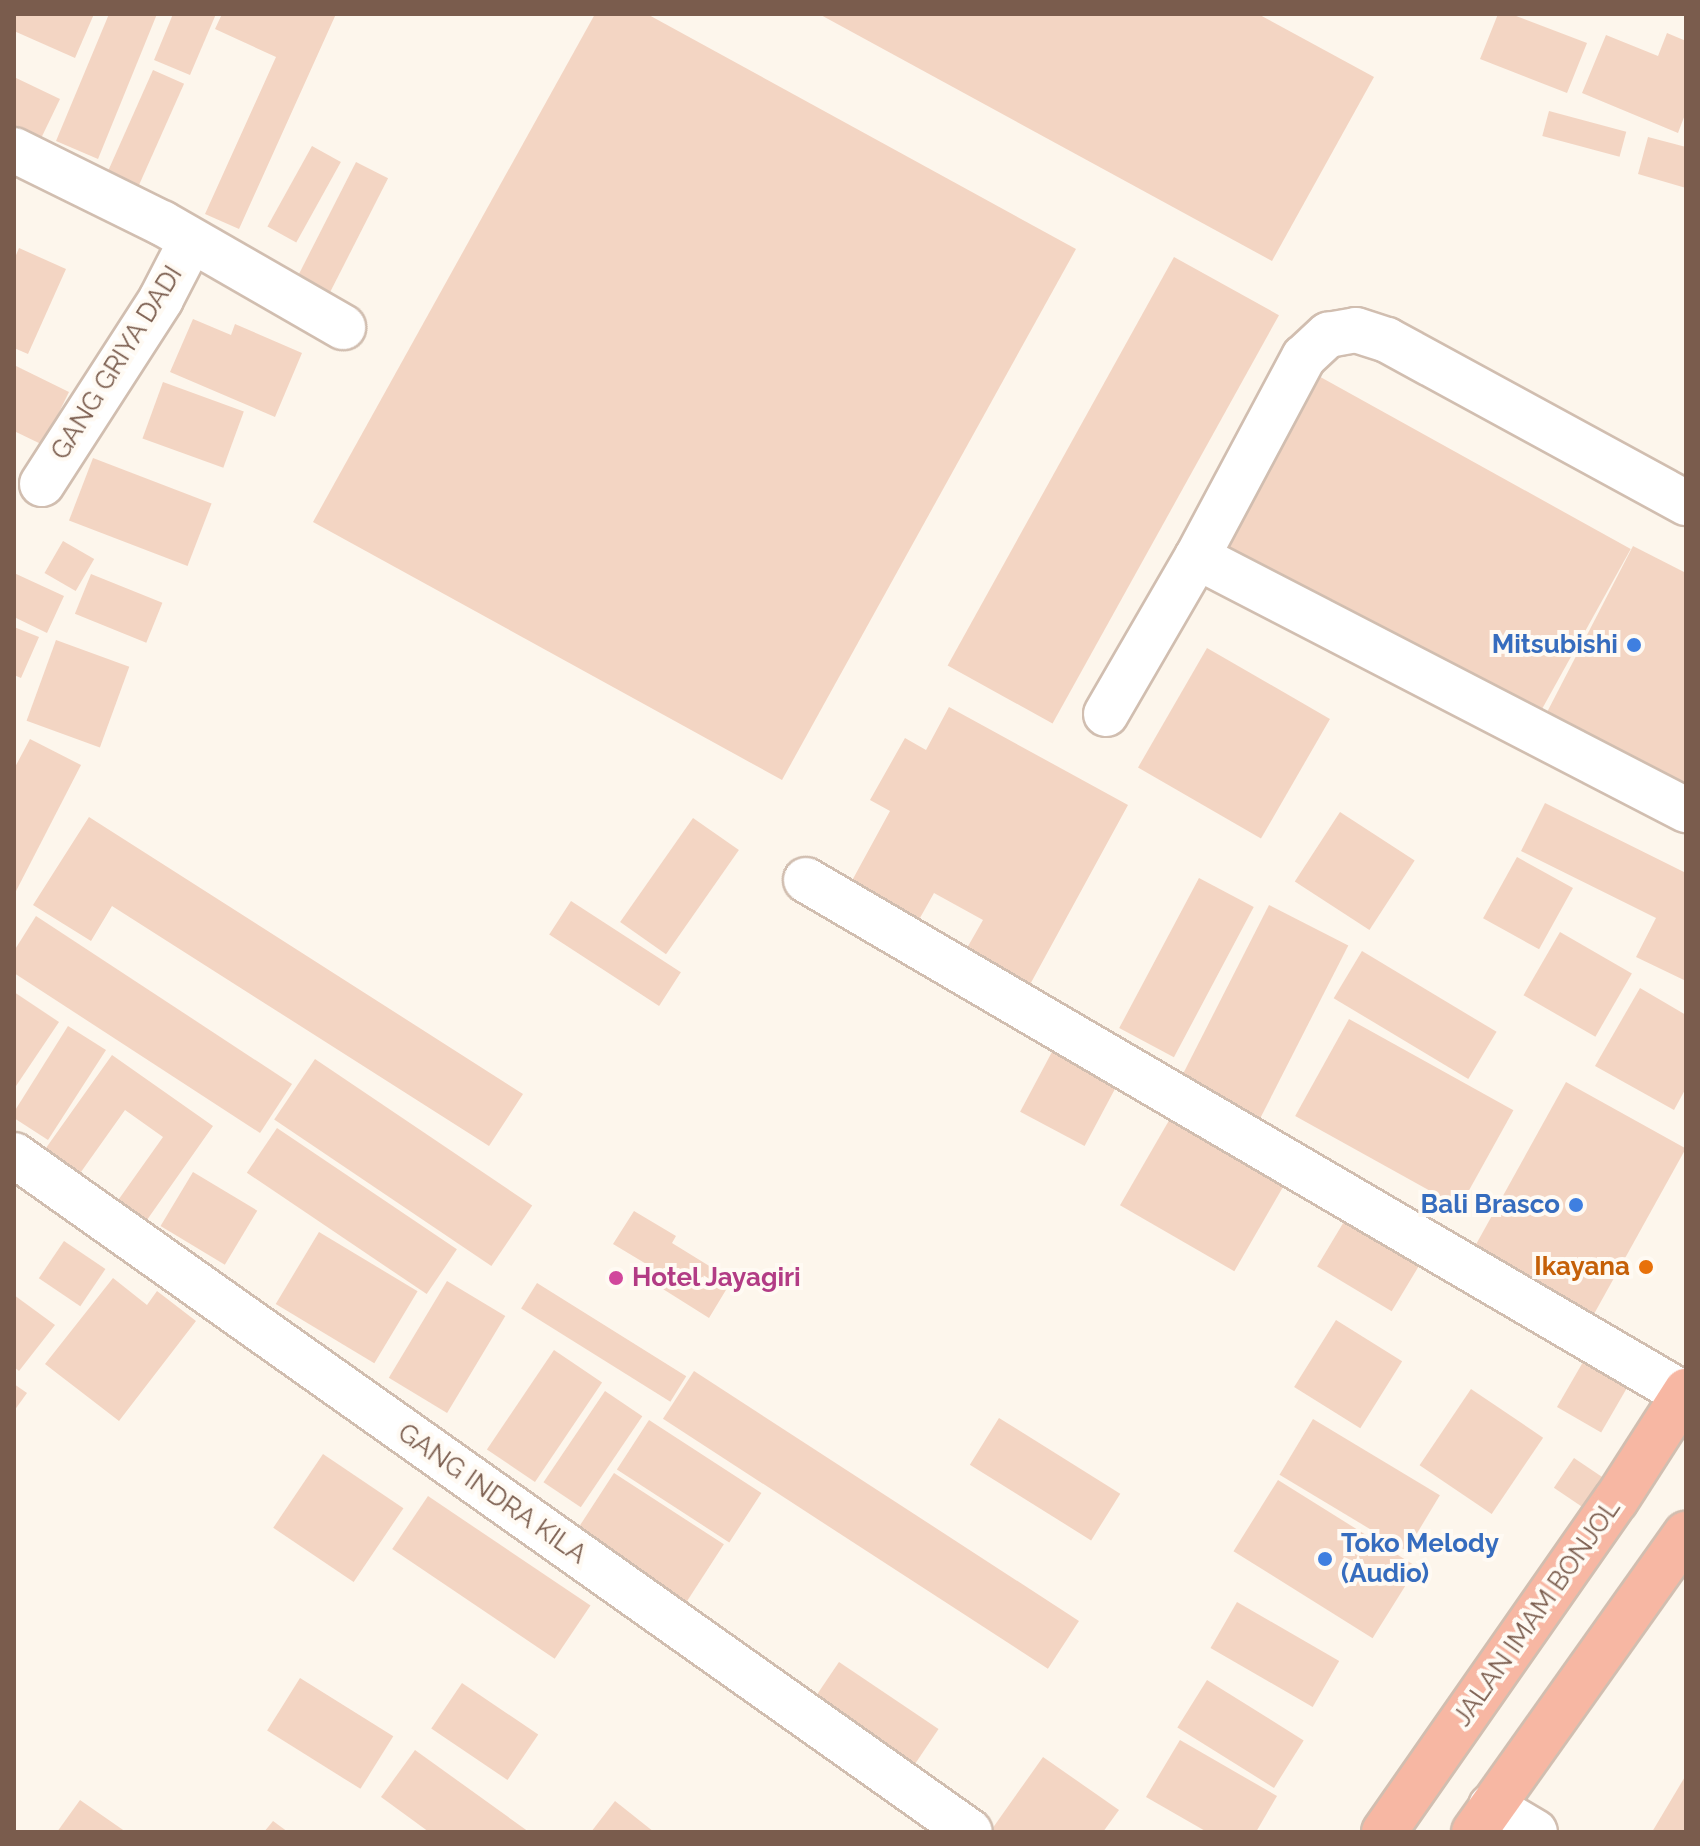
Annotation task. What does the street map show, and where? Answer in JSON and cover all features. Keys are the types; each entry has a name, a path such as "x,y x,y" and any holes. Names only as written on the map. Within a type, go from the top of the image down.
{"highway":[{"name":"JALAN IMAM BONJOL","path":"1384,1832 1616,1500 1685,1392"},
{"path":"1482,1819 1685,1537"}],"street":[{"name":"GANG GRIYA DADI","path":"14,150 91,186 343,327"},
{"name":"GANG GRIYA DADI","path":"42,484 161,299 191,241"},
{"path":"1106,714 1197,557 1304,357 1328,335 1356,330 1387,340 1686,503"},
{"path":"1197,557 1686,810"},
{"path":"806,880 1685,1392"},
{"name":"GANG INDRA KILA","path":"14,1155 970,1832"},
{"path":"1482,1819 1535,1832"}],"building":[{"path":"14,14 94,14 75,58 14,31"},
{"path":"109,14 157,14 98,159 56,141"},
{"path":"173,14 216,14 190,75 154,60"},
{"path":"222,14 336,14 239,229 205,214 276,57 215,29"},
{"path":"595,14 647,14 1076,249 782,780 313,522"},
{"path":"819,14 1258,14 1374,77 1272,261"},
{"path":"1498,14 1511,14 1587,43 1567,93 1480,59"},
{"path":"1667,33 1686,41 1686,112 1678,133 1582,93 1606,35 1658,56"},
{"path":"153,70 184,84 134,195 103,181"},
{"path":"14,77 60,99 33,155 14,146"},
{"path":"1549,111 1626,132 1620,157 1542,136"},
{"path":"1648,137 1686,147 1686,188 1638,174"},
{"path":"312,146 341,162 296,242 267,226"},
{"path":"356,162 388,178 322,308 290,291"},
{"path":"19,248 66,269 28,354 14,348 14,260"},
{"path":"1174,257 1279,315 1053,724 948,665"},
{"path":"193,319 231,335 235,324 302,353 275,417 170,372"},
{"path":"14,365 69,392 43,445 14,431"},
{"path":"1315,374 1631,549 1534,723 1219,548"},
{"path":"163,382 244,411 223,468 142,438"},
{"path":"93,458 212,504 188,566 69,521"},
{"path":"63,541 94,559 76,591 44,573"},
{"name":"Mitsubishi","path":"1633,546 1686,573 1686,792 1544,718"},
{"path":"14,573 64,596 47,633 14,617"},
{"path":"91,574 162,603 146,643 75,614"},
{"path":"14,627 39,637 21,678 14,675"},
{"path":"56,640 129,667 100,747 27,721"},
{"path":"1207,648 1330,719 1261,839 1138,768"},
{"path":"949,707 1128,805 1027,990 963,955 983,920 934,893 916,925 848,888 890,811 870,800 905,738 926,750"},
{"path":"30,739 81,765 14,895 14,769"},
{"path":"1545,803 1686,873 1686,981 1636,957 1656,918 1521,851"},
{"path":"1340,812 1415,860 1369,930 1295,882"},
{"path":"89,817 523,1094 489,1146 112,906 91,941 33,905"},
{"path":"693,818 739,850 666,954 620,922"},
{"path":"1517,857 1573,888 1539,949 1483,918"},
{"path":"1199,878 1254,907 1174,1057 1119,1028"},
{"path":"571,901 681,972 659,1006 549,935"},
{"path":"1269,905 1348,945 1259,1120 1180,1080"},
{"path":"36,916 292,1084 260,1133 14,973 14,951"},
{"path":"1560,932 1632,974 1595,1037 1524,995"},
{"path":"1362,951 1497,1032 1468,1079 1334,998"},
{"path":"1640,988 1686,1015 1686,1088 1674,1110 1595,1066"},
{"path":"14,992 59,1022 14,1089"},
{"path":"1349,1019 1513,1110 1460,1207 1295,1116"},
{"path":"68,1026 106,1050 48,1140 14,1118 14,1112"},
{"path":"1053,1050 1117,1084 1085,1146 1020,1112"},
{"path":"112,1055 213,1126 142,1227 114,1206 163,1137 125,1110 76,1179 41,1155"},
{"path":"315,1059 532,1206 491,1266 274,1120"},
{"name":"Bali Brasco","path":"1566,1082 1686,1148 1587,1327 1467,1260"},
{"path":"1171,1117 1285,1183 1234,1271 1120,1205"},
{"path":"277,1128 457,1249 427,1294 247,1173"},
{"path":"193,1172 257,1211 225,1265 161,1226"},
{"path":"634,1211 676,1236 672,1243 732,1280 709,1318 647,1279 653,1268 613,1244"},
{"path":"1348,1215 1423,1260 1392,1311 1317,1266"},
{"path":"319,1232 418,1291 374,1363 276,1304"},
{"path":"64,1241 105,1269 80,1306 39,1278"},
{"path":"113,1278 147,1305 157,1291 196,1321 119,1421 45,1364"},
{"path":"447,1281 505,1316 447,1413 389,1378"},
{"path":"537,1283 686,1376 670,1402 521,1308"},
{"path":"14,1295 55,1325 19,1371 14,1367"},
{"path":"1336,1320 1402,1361 1360,1428 1294,1387"},
{"path":"554,1350 602,1382 535,1482 487,1449"},
{"path":"1583,1362 1627,1388 1601,1433 1557,1407"},
{"path":"694,1371 1079,1621 1048,1669 663,1419"},
{"path":"14,1384 27,1393 14,1411"},
{"path":"1471,1389 1543,1438 1492,1514 1420,1465"},
{"path":"605,1391 642,1416 581,1507 543,1482"},
{"path":"999,1418 1120,1494 1091,1540 970,1465"},
{"path":"1313,1419 1440,1495 1406,1551 1280,1475"},
{"path":"649,1420 761,1493 729,1542 617,1469"},
{"path":"323,1454 403,1508 354,1582 273,1528"},
{"path":"1574,1458 1609,1481 1589,1511 1554,1488"},
{"path":"614,1473 724,1544 682,1609 572,1538"},
{"name":"Toko Melody (Audio)","path":"1278,1480 1417,1567 1373,1638 1233,1551"},
{"path":"428,1496 590,1606 555,1659 392,1549"},
{"path":"1237,1602 1339,1661 1313,1707 1210,1648"},
{"path":"839,1662 938,1729 915,1764 816,1697"},
{"path":"300,1678 393,1736 360,1789 267,1731"},
{"path":"1207,1680 1304,1740 1274,1788 1177,1727"},
{"path":"462,1683 538,1734 508,1780 431,1729"},
{"path":"1180,1740 1277,1796 1256,1832 1207,1832 1146,1797"},
{"path":"415,1750 529,1832 429,1832 381,1797"},
{"path":"1043,1757 1119,1810 1103,1832 996,1832 992,1829"},
{"path":"1686,1775 1686,1832 1652,1832"},
{"path":"80,1800 126,1832 57,1832"},
{"path":"615,1801 654,1832 591,1832"},
{"path":"273,1821 288,1832 264,1832"}],"place":[{"name":"Mitsubishi","path":"1634,645"},
{"name":"Bali Brasco","path":"1576,1205"},
{"name":"Ikayana","path":"1646,1267"},
{"name":"Hotel Jayagiri","path":"616,1278"},
{"name":"Toko Melody (Audio)","path":"1325,1559"}]}
